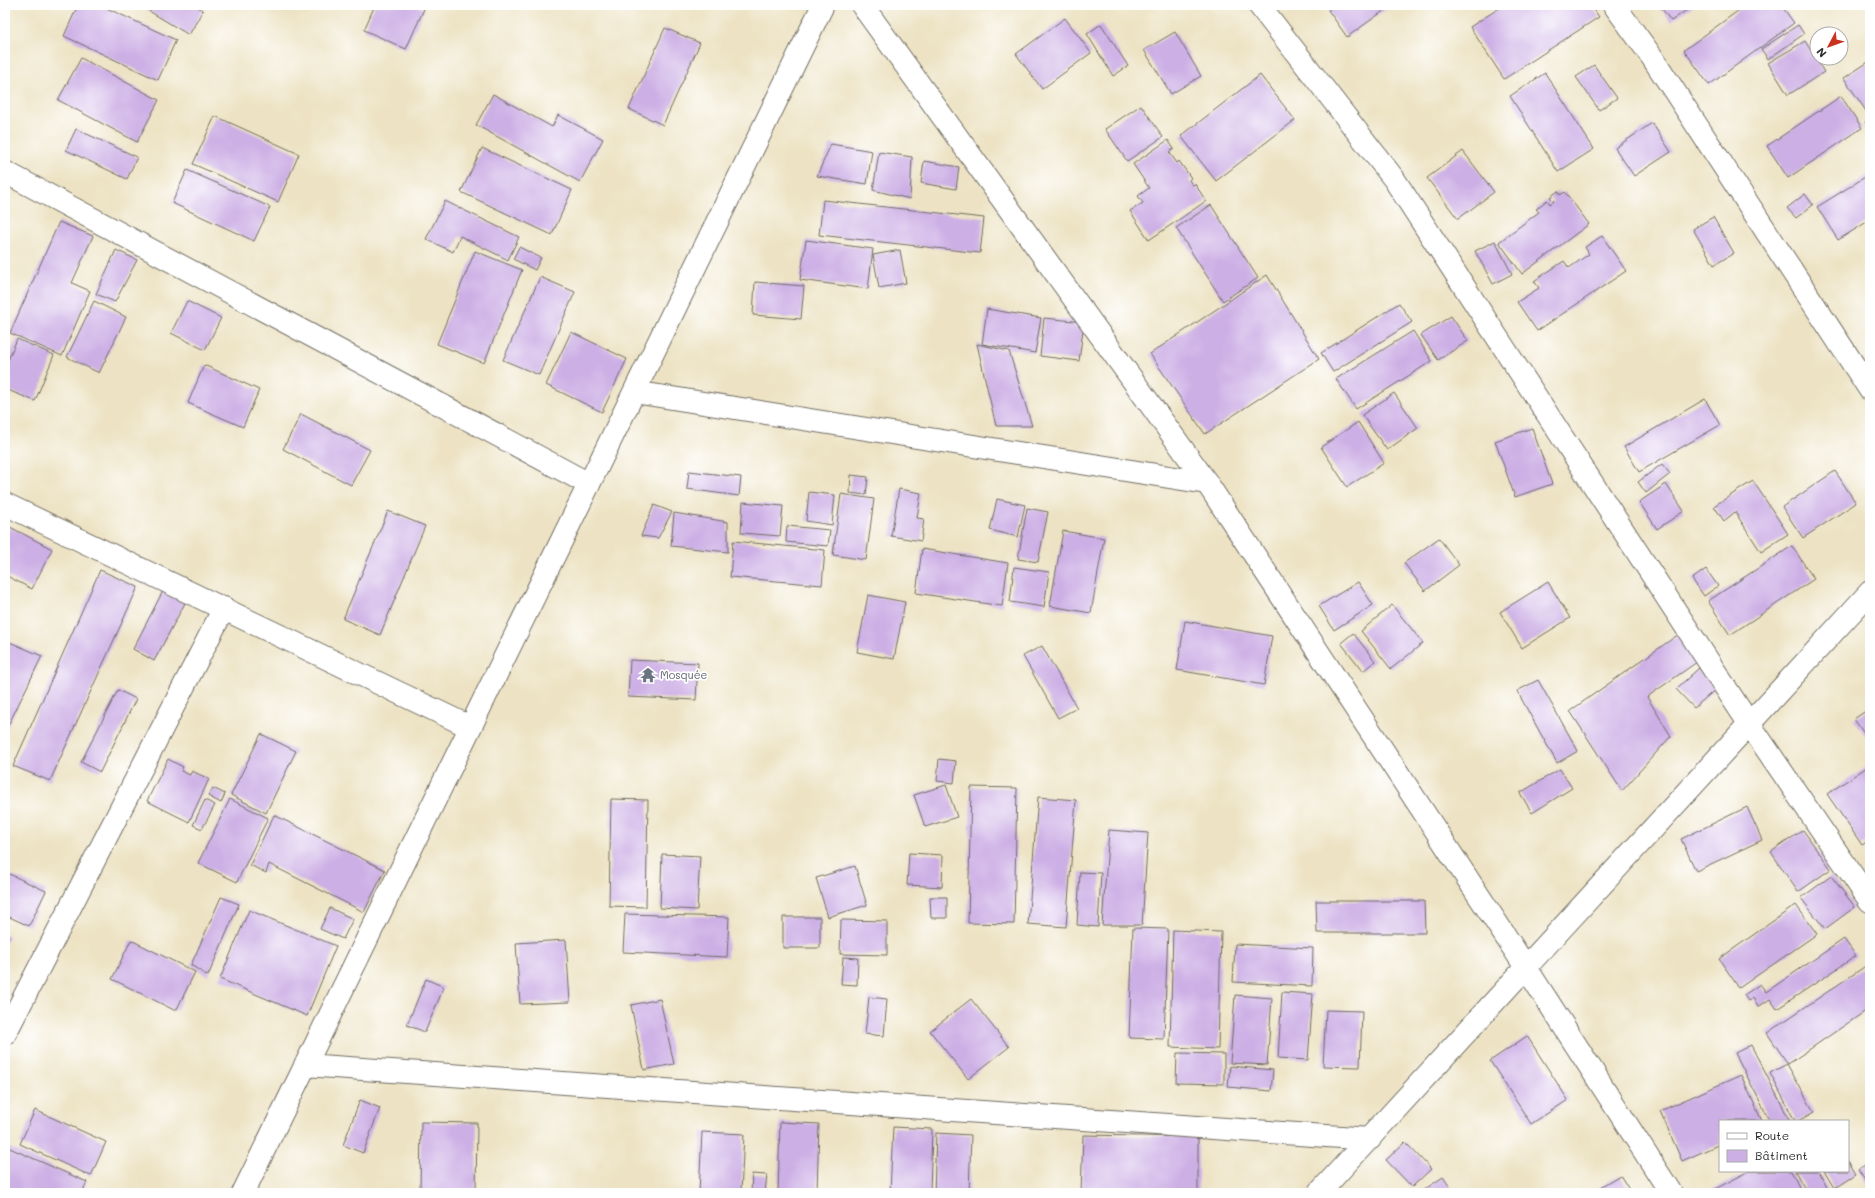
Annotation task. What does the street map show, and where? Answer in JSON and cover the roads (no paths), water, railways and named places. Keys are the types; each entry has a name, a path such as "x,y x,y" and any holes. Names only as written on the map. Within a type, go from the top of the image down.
{"street":[{"path":"243,1193 823,5"},
{"path":"862,5 1207,483 1525,966 1672,1193"},
{"path":"1259,5 1394,179 1748,722 1870,901"},
{"path":"1614,5 1652,57 1870,390"},
{"path":"5,172 589,484"},
{"path":"634,392 1207,483"},
{"path":"5,504 470,727"},
{"path":"1319,1193 1370,1139 1525,966 1748,722 1870,592"},
{"path":"5,1034 224,608"},
{"path":"305,1066 1370,1139"}],"place":[{"name":"Mosquée","path":"648,675"}]}
